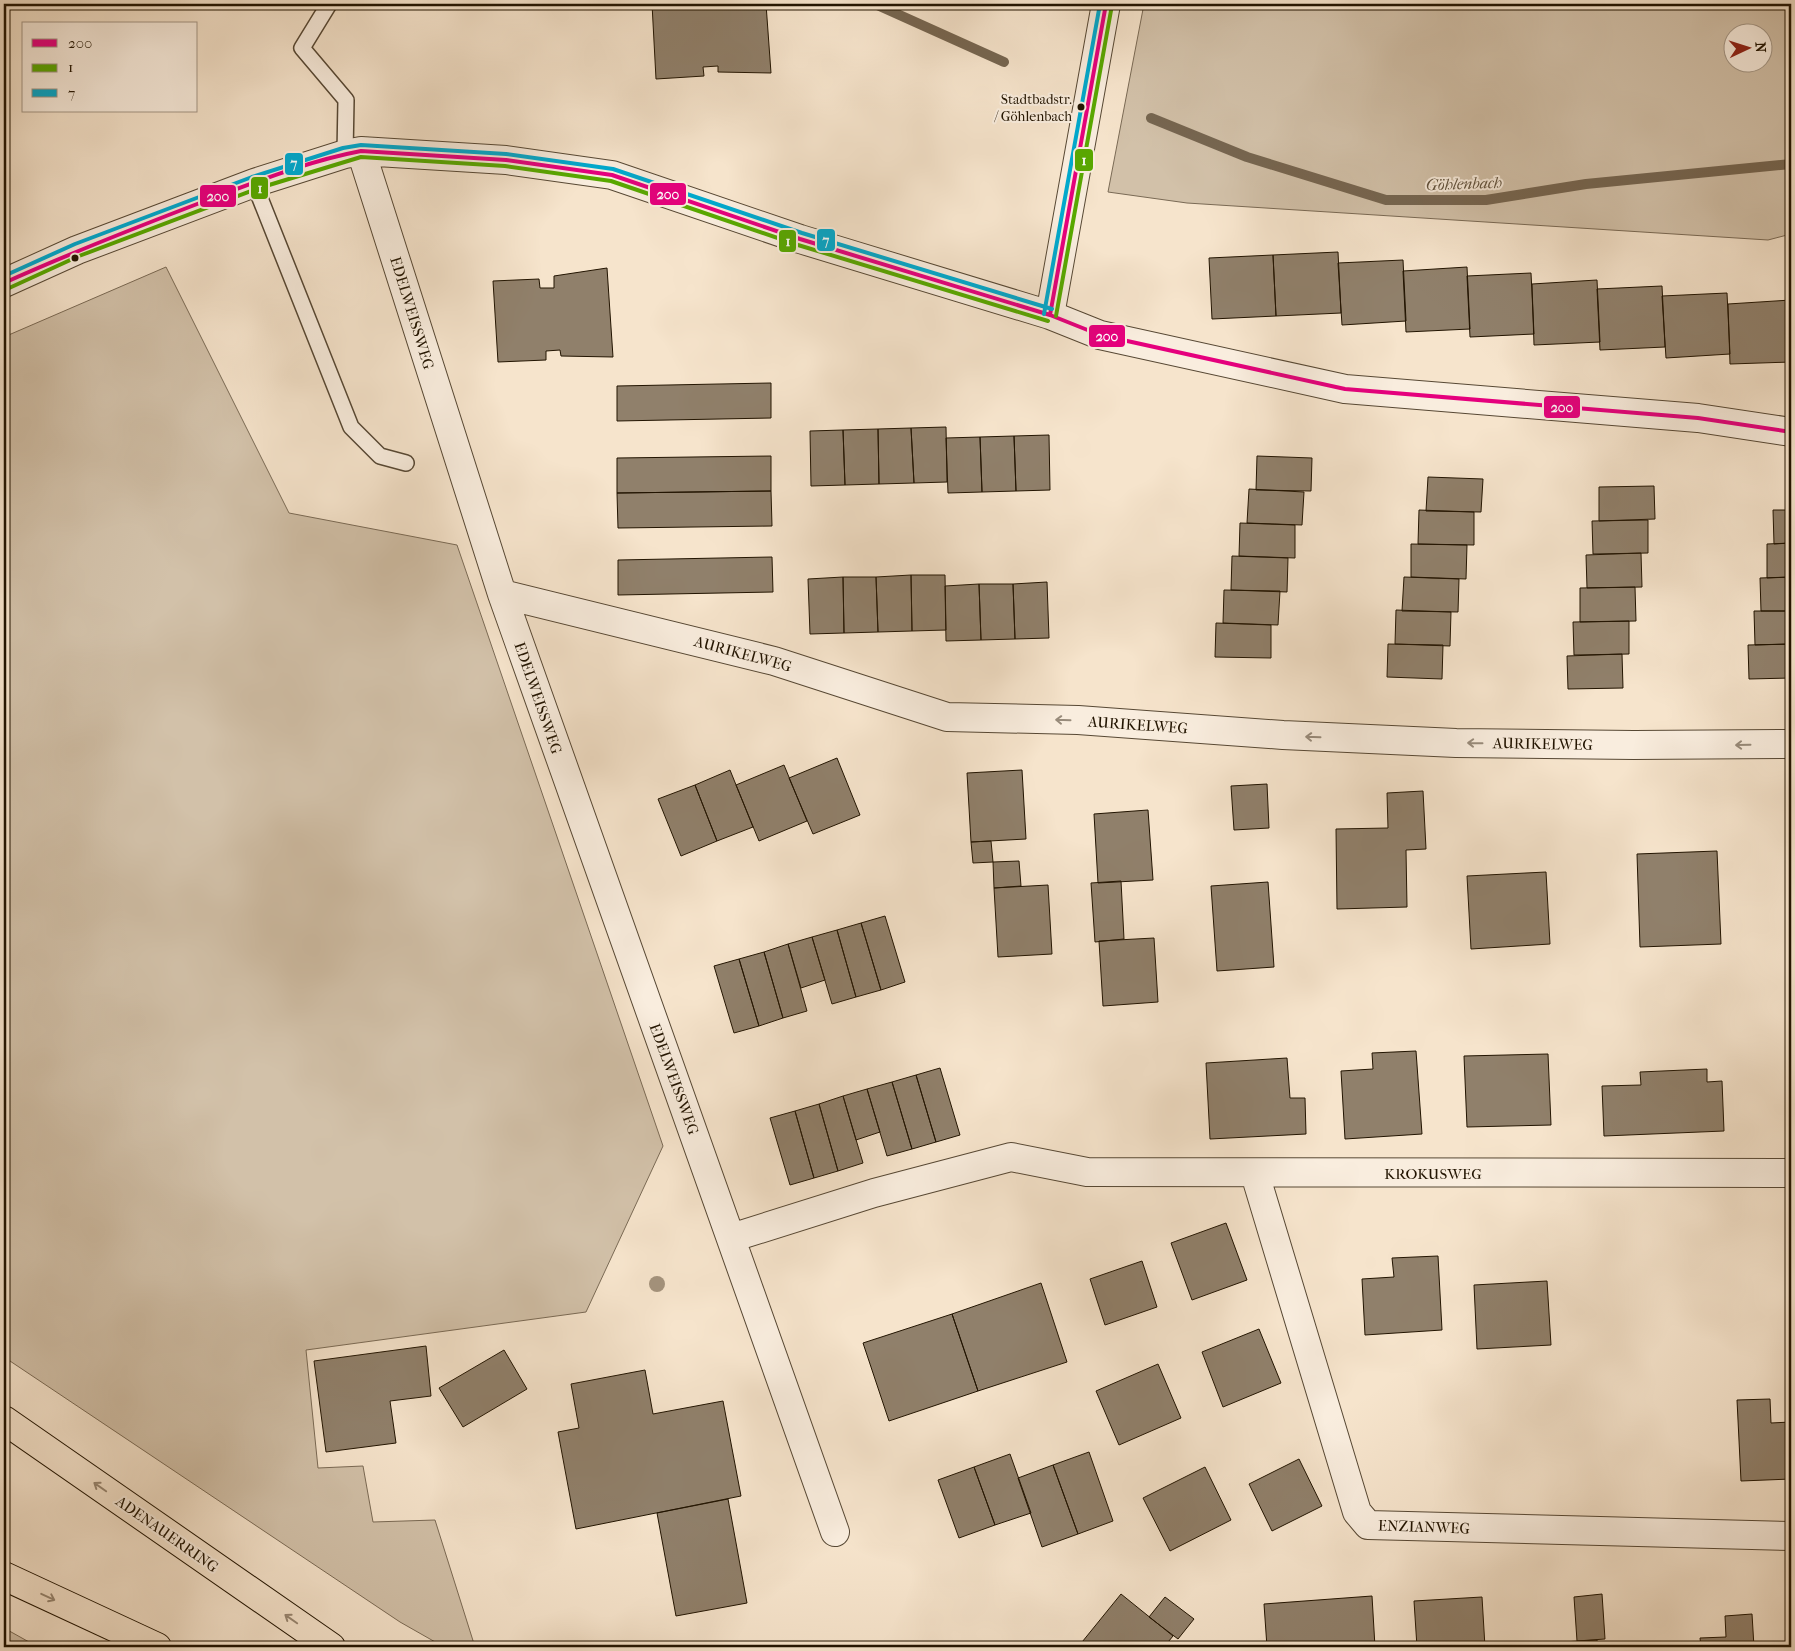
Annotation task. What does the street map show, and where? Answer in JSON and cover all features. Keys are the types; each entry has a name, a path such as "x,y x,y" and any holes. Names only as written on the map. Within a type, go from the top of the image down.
{"main road":[{"name":"ADENAUERRING","path":"4,1420 331,1647"},
{"path":"4,1576 157,1647"}],"street":[{"path":"1050,315 1106,4"},
{"path":"4,282 77,250 254,183 353,153 506,160 612,176 800,239 1050,315 1100,335 1345,389 1698,418 1791,432"},
{"name":"EDELWEISSWEG","path":"353,153 502,594 834,1532"},
{"name":"AURIKELWEG","path":"502,594 774,661 947,717 1078,720 1283,735 1456,742 1634,745 1791,744"},
{"name":"KROKUSWEG","path":"730,1238 874,1192 1011,1157 1087,1172 1255,1174 1791,1173"},
{"name":"ENZIANWEG","path":"1255,1174 1357,1512 1368,1525 1791,1536"}],"lane":[{"path":"328,4 302,48 346,100 353,153"},
{"path":"254,183 352,426 380,456 406,462"}],"shaded area":[{"path":"1144,4 1791,4 1791,234 1768,240 1187,203 1108,192"},
{"path":"166,267 289,513 457,545 663,1146 586,1312 306,1350 318,1468 363,1466 373,1522 435,1520 475,1647 444,1647 400,1622 4,1357 4,337"},
{"path":"4,1628 38,1647 4,1647"}],"building":[{"path":"652,4 766,4 771,73 718,72 718,66 703,67 704,76 656,79"},
{"path":"1338,252 1341,313 1276,316 1273,255"},
{"path":"1273,255 1276,316 1212,319 1209,258"},
{"path":"1403,260 1406,321 1342,325 1338,263"},
{"path":"1467,267 1470,329 1406,332 1403,271"},
{"path":"607,268 613,357 561,356 560,350 546,351 546,360 498,362 493,281 539,279 540,288 554,288 554,276"},
{"path":"1531,273 1534,334 1470,337 1467,276"},
{"path":"1597,280 1600,342 1534,345 1532,284"},
{"path":"1662,286 1665,347 1600,350 1597,289"},
{"path":"1727,293 1730,354 1666,358 1662,296"},
{"path":"1791,300 1791,362 1730,364 1728,304"},
{"path":"771,383 771,418 617,421 617,386"},
{"path":"946,427 947,482 914,483 911,428"},
{"path":"911,428 914,483 879,484 878,429"},
{"path":"878,429 879,484 845,485 843,430"},
{"path":"843,430 845,485 811,486 810,431"},
{"path":"1049,435 1050,490 1016,491 1014,436"},
{"path":"1014,436 1016,491 982,492 980,437"},
{"path":"980,437 982,492 948,493 946,438"},
{"path":"771,456 771,491 617,493 617,458"},
{"path":"1257,456 1312,458 1311,491 1256,490"},
{"path":"1428,477 1483,479 1481,512 1426,511"},
{"path":"1654,486 1655,519 1599,521 1599,487"},
{"path":"1249,489 1304,492 1302,525 1247,523"},
{"path":"771,491 772,526 618,528 617,493"},
{"path":"1419,510 1474,512 1474,545 1418,544"},
{"path":"1773,510 1791,510 1791,543 1774,544"},
{"path":"1648,520 1648,553 1593,554 1592,521"},
{"path":"1240,523 1295,525 1295,558 1239,556"},
{"path":"1791,543 1791,577 1767,578 1767,544"},
{"path":"1411,544 1467,545 1466,579 1411,577"},
{"path":"1641,553 1642,587 1587,588 1586,555"},
{"path":"1232,556 1288,558 1287,592 1231,590"},
{"path":"772,557 773,592 618,595 618,560"},
{"path":"911,575 945,575 946,630 912,631"},
{"path":"911,575 912,631 878,632 876,577"},
{"path":"843,577 876,577 878,632 844,633"},
{"path":"843,577 844,633 810,634 808,579"},
{"path":"1404,577 1459,579 1458,612 1402,611"},
{"path":"1791,577 1791,611 1761,611 1760,578"},
{"path":"1047,582 1049,638 1015,639 1013,584"},
{"path":"979,584 1013,584 1015,639 981,640"},
{"path":"979,584 981,640 946,641 945,586"},
{"path":"1635,587 1636,621 1580,622 1580,588"},
{"path":"1224,590 1280,591 1278,625 1223,623"},
{"path":"1396,610 1451,612 1450,646 1395,644"},
{"path":"1754,611 1791,611 1791,644 1755,645"},
{"path":"1629,621 1629,654 1574,655 1573,622"},
{"path":"1216,623 1271,625 1271,658 1215,657"},
{"path":"1388,644 1443,645 1442,679 1387,677"},
{"path":"1791,644 1791,678 1749,679 1748,645"},
{"path":"1622,654 1623,688 1568,689 1567,656"},
{"path":"837,758 860,815 813,834 789,778"},
{"path":"784,765 807,821 759,841 736,785"},
{"path":"730,770 753,827 717,841 695,785"},
{"path":"1022,770 1026,839 971,842 967,773"},
{"path":"1267,784 1269,828 1234,830 1231,786"},
{"path":"695,785 717,841 681,856 658,799"},
{"path":"1423,791 1426,849 1406,850 1407,907 1337,909 1336,829 1388,828 1387,793"},
{"path":"1148,810 1153,880 1098,883 1094,814"},
{"path":"991,841 993,862 973,863 971,842"},
{"path":"1717,851 1721,944 1640,947 1637,854"},
{"path":"1019,861 1021,886 994,888 993,862"},
{"path":"1546,872 1550,944 1471,949 1467,876"},
{"path":"1121,881 1124,939 1095,942 1091,883"},
{"path":"1268,882 1274,967 1217,971 1211,886"},
{"path":"1048,885 1052,954 998,957 994,888"},
{"path":"885,916 905,982 881,990 861,923"},
{"path":"861,923 881,990 856,997 837,930"},
{"path":"837,930 856,997 832,1004 812,937"},
{"path":"812,937 825,980 801,988 788,944"},
{"path":"1154,938 1158,1002 1103,1006 1099,941"},
{"path":"788,944 807,1011 783,1018 764,952"},
{"path":"764,952 783,1018 759,1026 739,959"},
{"path":"739,959 759,1026 734,1033 714,966"},
{"path":"1416,1051 1422,1134 1345,1139 1341,1071 1373,1069 1372,1053"},
{"path":"1787,1053 1791,1053 1791,1137 1790,1137"},
{"path":"1548,1054 1551,1125 1467,1127 1464,1056"},
{"path":"1287,1058 1290,1098 1305,1098 1306,1134 1210,1139 1206,1063"},
{"path":"940,1068 960,1135 936,1142 916,1075"},
{"path":"1707,1069 1707,1082 1722,1081 1724,1131 1604,1136 1602,1086 1641,1085 1640,1072"},
{"path":"916,1075 936,1142 912,1149 892,1082"},
{"path":"892,1082 912,1149 887,1156 867,1089"},
{"path":"867,1089 880,1132 856,1140 843,1096"},
{"path":"843,1096 863,1163 838,1171 819,1104"},
{"path":"819,1104 838,1171 814,1178 795,1111"},
{"path":"795,1111 814,1178 790,1185 770,1118"},
{"path":"1226,1223 1247,1280 1192,1300 1171,1243"},
{"path":"1438,1256 1442,1330 1365,1335 1362,1279 1394,1277 1392,1258"},
{"path":"1142,1261 1157,1307 1105,1325 1090,1279"},
{"path":"1547,1281 1551,1345 1477,1349 1474,1285"},
{"path":"1041,1283 1067,1362 978,1391 952,1314"},
{"path":"952,1314 978,1391 889,1421 863,1343"},
{"path":"1259,1329 1281,1383 1223,1407 1202,1352"},
{"path":"426,1346 431,1396 390,1401 396,1443 326,1452 314,1361"},
{"path":"504,1350 527,1389 463,1427 439,1388"},
{"path":"1158,1364 1181,1418 1119,1445 1096,1391"},
{"path":"645,1370 653,1414 723,1401 741,1496 576,1529 558,1432 579,1428 571,1384"},
{"path":"1770,1399 1771,1423 1791,1422 1791,1479 1741,1481 1737,1400"},
{"path":"1089,1452 1113,1521 1078,1534 1053,1465"},
{"path":"1010,1454 1031,1513 995,1525 974,1467"},
{"path":"1299,1459 1322,1506 1272,1531 1249,1484"},
{"path":"1053,1465 1078,1534 1042,1547 1018,1478"},
{"path":"974,1467 995,1525 959,1538 938,1480"},
{"path":"1205,1467 1231,1520 1170,1551 1143,1498"},
{"path":"728,1499 747,1603 676,1616 657,1513"},
{"path":"1121,1594 1173,1636 1164,1647 1078,1647"},
{"path":"1602,1594 1605,1639 1577,1641 1574,1597"},
{"path":"1372,1596 1375,1647 1267,1647 1264,1604"},
{"path":"1165,1597 1194,1619 1178,1639 1149,1617"},
{"path":"1482,1597 1485,1647 1417,1647 1414,1601"},
{"path":"1752,1614 1754,1647 1701,1647 1700,1638 1726,1637 1725,1616"},
{"path":"1597,1640 1598,1647 1563,1647 1562,1642"}],"waterway":[{"name":"Göhlenbach","path":"875,4 1004,62"},
{"name":"Göhlenbach","path":"1151,118 1247,157 1386,200 1486,200 1586,184 1791,164"}],"transit line":[{"name":"7","path":"1044,314 1100,4"},
{"name":"200","path":"1050,315 1106,4"},
{"name":"1","path":"1056,316 1112,5"},
{"name":"7","path":"4,276 75,244 252,177 343,148 361,145 506,154 613,169 802,233 1052,309"},
{"name":"200","path":"4,283 129,230 205,201 282,173 341,155 361,151 506,160 612,175 800,239 1050,315 1100,335 1345,389 1698,418 1791,432"},
{"name":"1","path":"7,289 79,256 256,189 361,157 505,166 611,181 798,245 1048,321"}],"place":[{"name":"Stadtbadstr. / Göhlenbach","path":"1081,107"}]}
